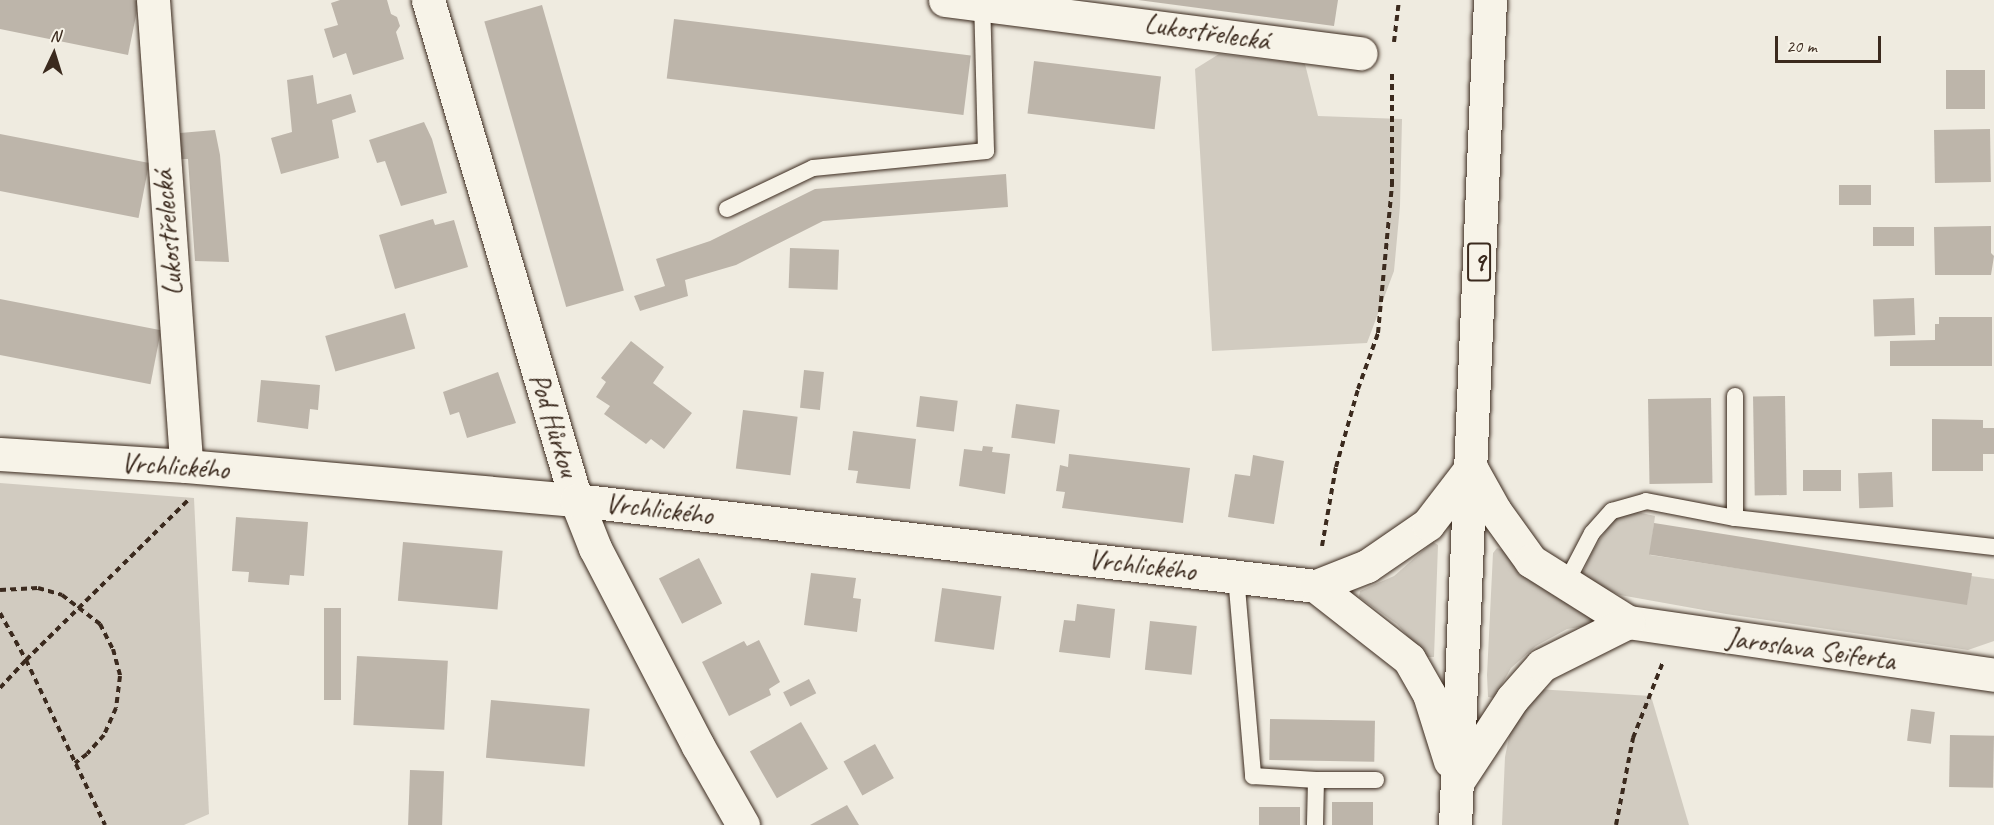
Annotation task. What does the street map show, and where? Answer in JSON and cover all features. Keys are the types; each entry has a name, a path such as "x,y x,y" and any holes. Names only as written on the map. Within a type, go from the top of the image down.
{"street":[{"name":"Lukostřelecká","path":"153,0 190,480"},
{"name":"Pod Hůrkou","path":"428,0 576,500 595,548 698,746 743,825"},
{"name":"Lukostřelecká","path":"945,0 1361,53"},
{"name":"9","path":"1455,825 1490,0"},
{"name":"Vrchlického","path":"0,454 190,480 576,500 1316,586"},
{"path":"1316,586 1367,566 1428,524 1471,468 1495,512 1531,561 1628,622"},
{"path":"1316,586 1408,659 1429,694 1456,783"},
{"path":"1456,783 1512,699 1542,665 1628,622"},
{"name":"Jaroslava Seiferta","path":"1628,622 1994,675"}],"lane":[{"path":"727,209 813,168 986,151 982,3"},
{"path":"1734,396 1735,518"},
{"path":"1566,583 1592,533 1612,511 1646,501 1735,518 1994,547"},
{"path":"1236,576 1253,776 1316,780 1376,780"},
{"path":"1316,780 1316,825"}],"path":[{"path":"1394,46 1399,0"},
{"path":"1316,586 1336,467 1358,388 1378,333 1392,185 1392,69"},
{"path":"0,688 80,606 190,480"},
{"path":"0,590 38,588 62,595 80,606 100,624 113,649 120,676 116,708 104,735 87,754 75,763"},
{"path":"0,613 26,660 105,825"},
{"path":"1616,825 1633,738 1676,629"}],"shaded area":[{"path":"1219,54 1305,64 1318,116 1402,119 1400,206 1394,271 1367,343 1212,351 1195,69"},
{"path":"0,483 194,498 209,814 184,825 0,825"},
{"path":"1637,512 1655,516 1650,555 1967,603 1971,576 1994,579 1994,641 1968,650 1726,614 1620,595 1580,579 1592,552 1612,521 1624,513"},
{"path":"1433,542 1438,545 1434,657 1426,657 1397,624 1359,597 1360,591 1394,576"},
{"path":"1497,548 1503,550 1524,573 1545,590 1580,610 1598,617 1599,624 1567,629 1536,646 1511,668 1494,698 1488,697 1487,675 1493,553"},
{"path":"1519,688 1651,696 1689,825 1502,825 1505,757"}],"building":[{"path":"0,0 139,1 128,55 0,29"},
{"path":"340,0 387,0 391,14 397,17 400,26 396,32 404,59 353,75 346,53 333,58 324,29 338,25 331,3"},
{"path":"1138,0 1338,0 1334,26"},
{"path":"542,5 624,290 566,307 484,22"},
{"path":"674,19 971,55 963,115 667,79"},
{"path":"1034,61 1161,77 1155,129 1028,114"},
{"path":"1946,70 1985,70 1985,109 1946,109"},
{"path":"313,75 317,104 351,94 356,112 332,120 339,158 281,174 271,138 292,132 287,80"},
{"path":"424,122 432,139 447,193 401,206 385,161 377,163 369,140"},
{"path":"1990,129 1991,182 1935,183 1934,130"},
{"path":"215,130 220,155 229,262 195,261 188,159 181,159 180,133"},
{"path":"0,134 149,163 139,218 0,191"},
{"path":"1006,174 1008,207 823,221 736,265 685,280 688,296 640,311 634,296 665,286 656,259 710,241 815,189"},
{"path":"1839,185 1871,185 1871,205 1839,205"},
{"path":"433,219 435,225 454,220 468,267 395,289 379,235"},
{"path":"1991,226 1991,253 1994,256 1991,275 1935,275 1934,227"},
{"path":"1873,227 1914,227 1914,246 1873,246"},
{"path":"790,248 839,250 838,290 789,288"},
{"path":"1914,298 1915,335 1874,336 1873,299"},
{"path":"0,299 161,330 150,384 0,355"},
{"path":"405,313 415,349 335,371 325,336"},
{"path":"1939,317 1992,317 1992,366 1890,366 1890,341 1935,340 1935,324 1939,324"},
{"path":"631,341 664,367 653,383 692,413 664,449 651,439 646,444 604,414 610,406 596,397 606,382 601,378"},
{"path":"804,370 824,372 820,410 800,408"},
{"path":"498,372 516,423 467,438 459,412 450,415 443,392"},
{"path":"261,380 320,385 318,410 310,409 308,429 257,422"},
{"path":"920,396 958,401 954,431 916,427"},
{"path":"1785,396 1787,495 1755,496 1753,397"},
{"path":"1711,398 1712,483 1649,484 1648,399"},
{"path":"1016,404 1060,410 1055,444 1011,438"},
{"path":"743,410 798,417 790,475 736,469"},
{"path":"1932,419 1983,420 1983,428 1994,428 1994,454 1983,454 1983,471 1932,471"},
{"path":"853,431 916,439 910,489 856,483 858,471 848,470"},
{"path":"983,446 993,447 992,452 1010,454 1005,494 959,486 964,449 982,451"},
{"path":"1069,454 1190,468 1183,523 1062,508 1065,492 1056,491 1060,465 1068,467"},
{"path":"1253,455 1284,461 1274,524 1228,517 1235,474 1250,476"},
{"path":"1803,470 1841,470 1841,491 1803,491"},
{"path":"1892,472 1893,507 1859,508 1858,473"},
{"path":"236,517 308,522 304,576 290,575 289,585 248,582 249,572 232,571"},
{"path":"1654,523 1972,573 1967,605 1649,555"},
{"path":"403,542 503,551 497,609 398,601"},
{"path":"699,558 722,603 682,624 659,578"},
{"path":"811,573 856,578 853,598 861,599 857,632 804,625"},
{"path":"942,588 1001,596 994,650 934,641"},
{"path":"1077,604 1115,609 1110,658 1059,652 1064,620 1075,621"},
{"path":"324,608 341,608 341,700 324,700"},
{"path":"1150,621 1197,626 1192,675 1145,670"},
{"path":"759,640 780,682 769,689 771,695 729,716 702,662 744,641 747,646"},
{"path":"357,656 448,661 444,730 353,725"},
{"path":"809,679 816,693 790,706 783,692"},
{"path":"491,700 590,709 585,766 486,758"},
{"path":"1911,709 1935,712 1931,744 1907,741"},
{"path":"1270,719 1375,721 1374,762 1269,760"},
{"path":"801,722 828,769 777,798 750,752"},
{"path":"1950,735 1994,736 1993,788 1949,787"},
{"path":"875,744 894,778 862,796 844,761"},
{"path":"410,770 444,771 442,825 408,825"},
{"path":"1332,802 1373,802 1373,825 1332,825"},
{"path":"847,805 859,825 810,825"},
{"path":"1259,807 1300,807 1300,825 1259,825"}]}
